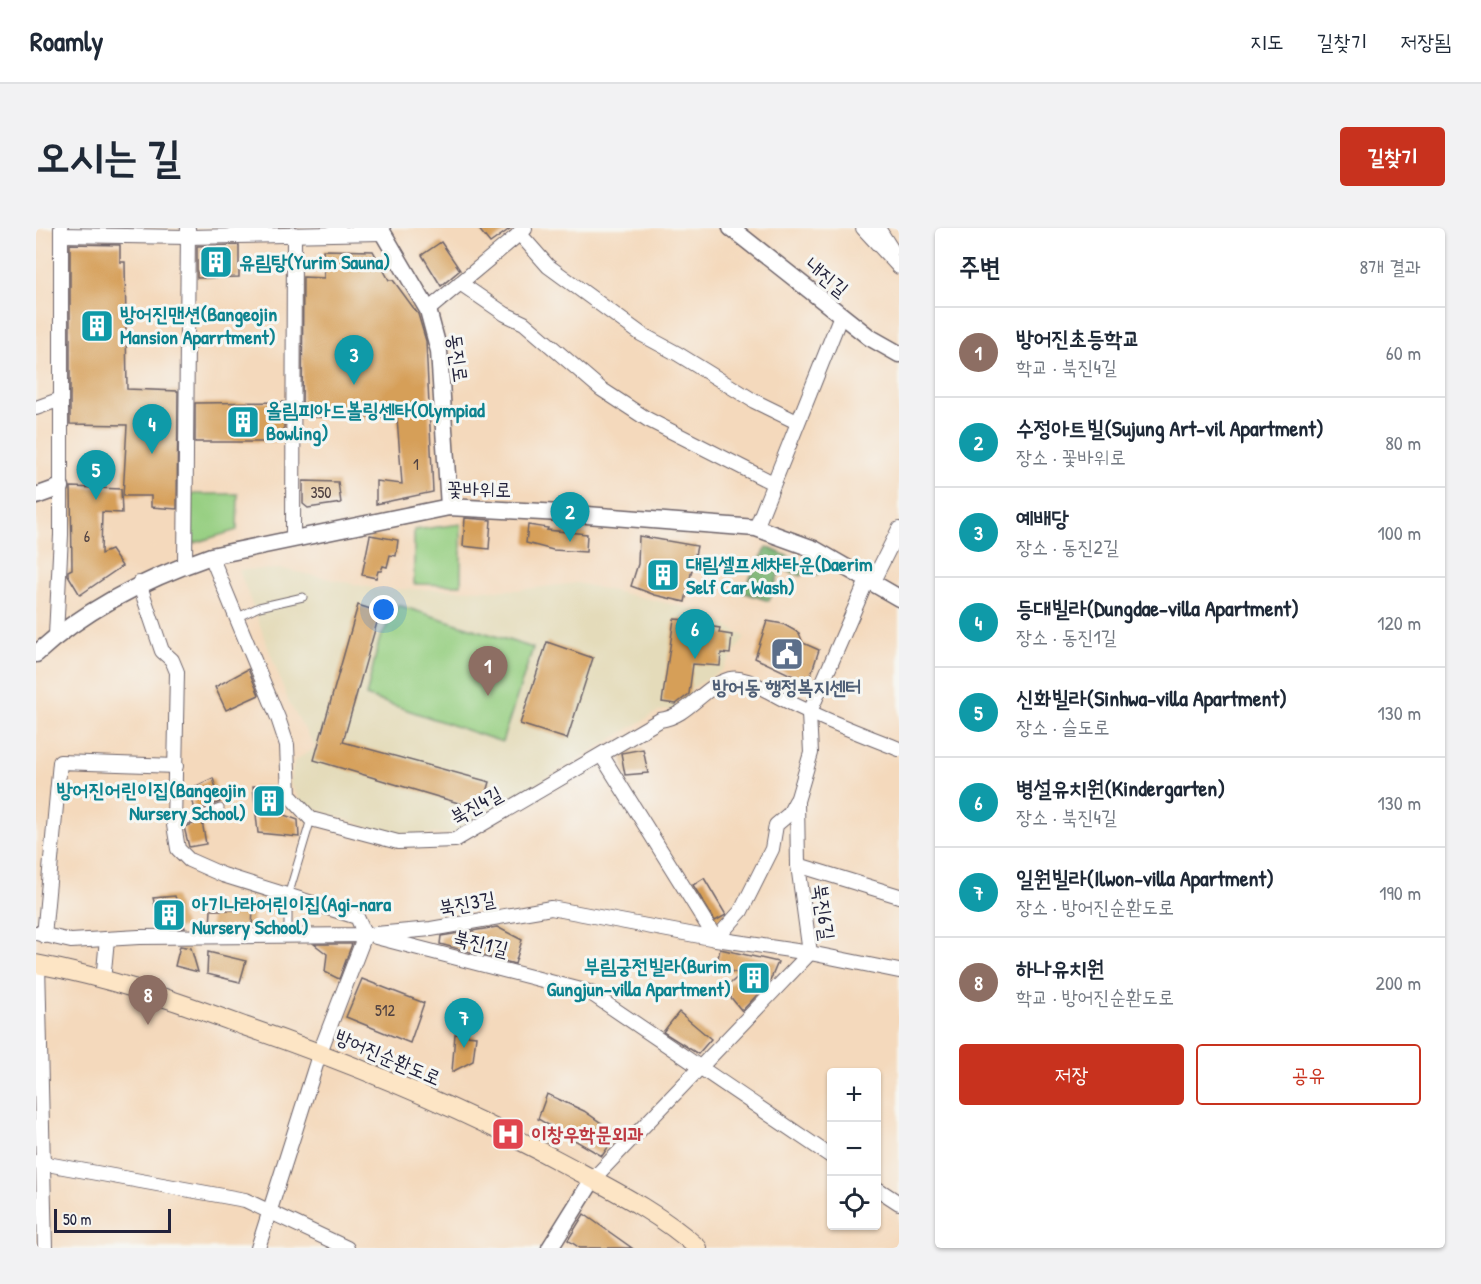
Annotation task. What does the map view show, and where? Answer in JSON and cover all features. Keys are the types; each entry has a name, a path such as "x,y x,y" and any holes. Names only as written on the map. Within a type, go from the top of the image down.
{"main road":[{"name":"방어진순환도로","path":"37,965 181,1003 320,1052 507,1132 618,1193 698,1248"}],"street":[{"name":"내진길","path":"731,228 869,337 899,354"},
{"path":"863,228 899,267"},
{"path":"878,228 899,262"},
{"path":"56,635 61,487 61,231 294,234 380,230"},
{"name":"동진로","path":"380,230 428,310 439,351 449,507"},
{"path":"428,310 523,231 548,266 640,334 678,354 754,401 797,422"},
{"path":"185,565 188,232"},
{"path":"293,539 294,234"},
{"path":"460,284 524,323 601,388 647,419 773,483"},
{"path":"756,528 840,315"},
{"path":"36,408 61,399"},
{"path":"36,496 61,487"},
{"name":"꽃바위로","path":"36,654 56,635 139,583 185,565 211,556 449,507 756,528 814,549 870,579 899,598"},
{"name":"북진6길","path":"593,1179 810,953 798,865 797,801 811,753 809,714 870,579 899,529"},
{"path":"211,556 278,718 286,745 289,795 310,819"},
{"path":"139,583 162,651 172,660 177,672 174,825 178,849 189,860 288,896 357,917 365,935 320,1052 258,1248"},
{"name":"북진4길","path":"310,819 398,842 455,840 660,720 670,719 691,707 702,694 732,678 757,685 809,714 899,749"},
{"path":"602,756 716,939 741,911 772,849 776,825 789,814 797,801"},
{"path":"40,934 60,762 176,766"},
{"path":"798,865 899,896"},
{"name":"북진3길","path":"40,934 71,942 107,939 365,935 431,929 551,908 716,939 810,953 899,971"},
{"name":"북진1길","path":"365,935 589,992 827,1154"},
{"path":"103,981 107,939"},
{"path":"37,965 39,1162 45,1248"},
{"path":"39,1162 245,1200 347,1248"},
{"path":"550,1248 593,1179"},
{"path":"881,1191 899,1203"}],"lane":[{"path":"236,618 260,607 303,597"},
{"path":"174,825 220,808"},
{"path":"288,936 288,896 310,819"}],"shaded area":[{"path":"283,569 377,589 518,590 577,583 702,611 745,637 721,671 691,689 689,707 659,711 452,834 389,834 303,805 289,783 295,760 316,748 289,703 239,570"}],"green space":[{"path":"190,494 238,494 237,530 191,544"},
{"path":"461,524 461,585 414,584 414,530"},
{"path":"767,547 818,570 817,576 805,570 801,576 781,568 769,601 742,592"},
{"path":"398,605 533,648 502,742 366,696 379,641"}],"building":[{"path":"478,228 511,228 490,243"},
{"path":"441,242 460,270 441,286 422,255"},
{"name":"방어진맨션(Bangeojin Mansion Aparrtment)","path":"70,244 120,245 120,262 125,262 127,389 178,391 177,509 151,507 151,496 123,496 127,425 70,424"},
{"name":"유림탕(Yurim Sauna)","path":"239,245 239,277 197,278 197,246"},
{"path":"323,250 373,251 389,280 393,280 418,314 426,341 433,492 376,504 376,481 402,484 397,417 302,417 303,277 324,278"},
{"name":"올림피아드볼링센타(Olympiad Bowling)","path":"284,402 284,442 195,442 195,403"},
{"path":"303,481 338,482 341,503 308,508 303,504"},
{"path":"71,487 121,489 122,513 102,512 101,554 111,550 122,566 80,595 68,575 68,571 72,569"},
{"path":"465,518 491,520 489,549 463,546"},
{"path":"528,525 548,528 547,530 587,534 586,552 553,550 526,543"},
{"path":"370,535 398,540 396,556 390,555 387,567 383,566 381,571 378,571 376,578 362,575"},
{"name":"대림셀프세차타운(Daerim Self Car Wash)","path":"639,536 697,546 685,602 655,595 631,586 638,564"},
{"path":"358,605 380,612 343,742 490,782 482,810 314,760"},
{"path":"674,619 700,621 699,625 720,628 719,633 732,635 730,654 721,653 720,666 693,664 689,694 676,704 662,702"},
{"name":"방어동 행정복지센터","path":"767,621 783,624 799,633 803,643 819,650 808,683 755,658"},
{"path":"547,642 593,658 567,739 520,724"},
{"path":"248,669 259,695 226,710 215,687"},
{"path":"643,749 648,773 625,775 621,753"},
{"path":"213,778 220,802 195,811 190,789"},
{"name":"방어진어린이집(Bangeojin Nursery School)","path":"253,786 280,787 284,815 298,820 299,837 258,833"},
{"path":"202,821 206,844 189,847 184,827"},
{"path":"704,878 726,915 715,921 693,885"},
{"name":"아기나라어린이집(Agi-nara Nursery School)","path":"175,896 185,928 161,928 153,898"},
{"path":"211,910 253,910 252,927 210,927"},
{"path":"497,927 522,940 515,964 440,944 441,936"},
{"path":"314,944 352,944 339,979 325,972 327,954"},
{"path":"180,946 191,948 198,972 175,966"},
{"name":"부림궁전빌라(Burim Gungjun-villa Apartment)","path":"720,949 778,962 770,981 742,1011 724,989 741,974 716,967"},
{"path":"208,952 246,961 240,982 207,974"},
{"path":"362,979 424,1003 410,1043 346,1017"},
{"path":"679,1012 711,1039 698,1054 663,1032"},
{"path":"455,1034 476,1036 473,1061 452,1072"},
{"path":"547,1094 584,1111 617,1134 602,1156 538,1119"},
{"path":"584,1214 632,1248 580,1248 568,1240"}],"place":[{"name":"유림탕(Yurim Sauna)","path":"216,262"},
{"name":"방어진맨션(Bangeojin Mansion Aparrtment)","path":"97,326"},
{"name":"예배당","path":"354,385"},
{"name":"올림피아드볼링센타(Olympiad Bowling)","path":"243,422"},
{"name":"등대빌라(Dungdae-villa Apartment)","path":"152,454"},
{"name":"신화빌라(Sinhwa-villa Apartment)","path":"96,500"},
{"name":"수정아트빌(Sujung Art-vil Apartment)","path":"570,542"},
{"name":"대림셀프세차타운(Daerim Self Car Wash)","path":"663,575"},
{"name":"방어동 행정복지센터","path":"787,654"},
{"name":"병설유치원(Kindergarten)","path":"695,659"},
{"name":"방어진초등학교","path":"488,696"},
{"name":"방어진어린이집(Bangeojin Nursery School)","path":"269,801"},
{"name":"아기나라어린이집(Agi-nara Nursery School)","path":"169,915"},
{"name":"부림궁전빌라(Burim Gungjun-villa Apartment)","path":"754,978"},
{"name":"하나유치원","path":"148,1025"},
{"name":"일원빌라(Ilwon-villa Apartment)","path":"464,1048"},
{"name":"이창우학문외과","path":"508,1134"}]}
